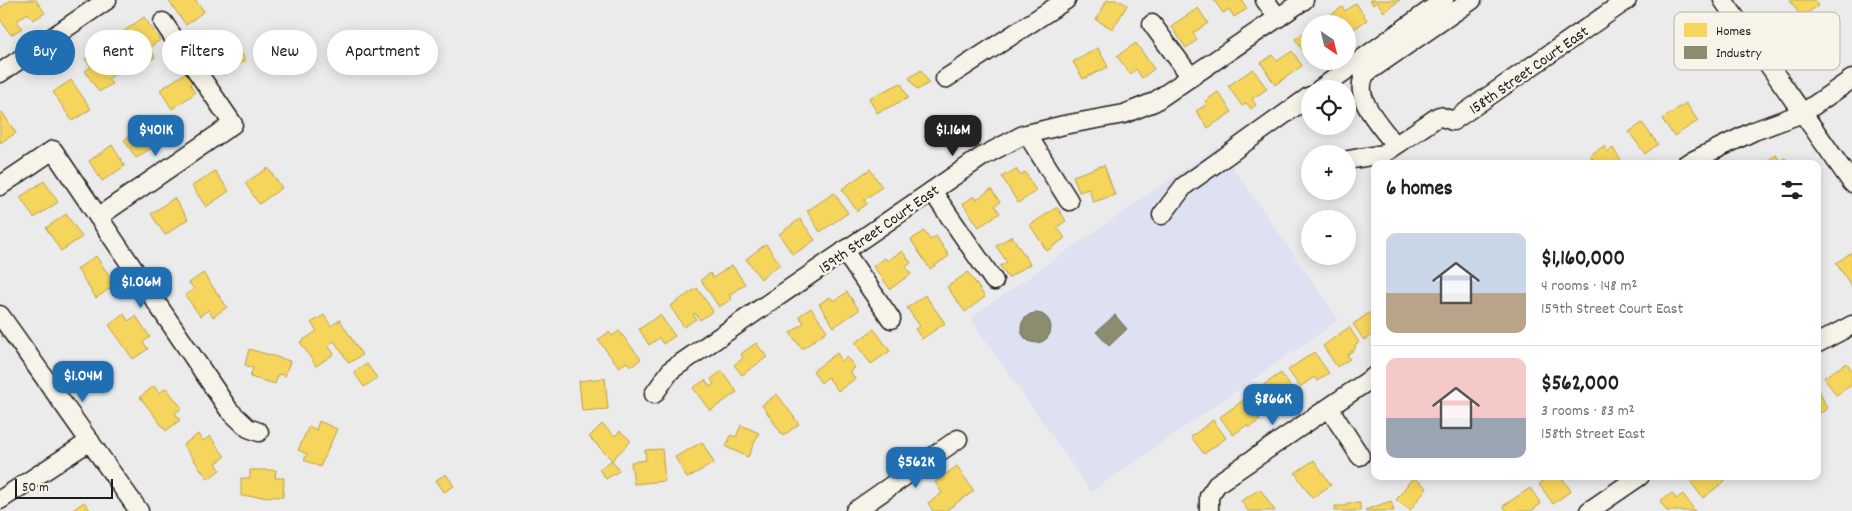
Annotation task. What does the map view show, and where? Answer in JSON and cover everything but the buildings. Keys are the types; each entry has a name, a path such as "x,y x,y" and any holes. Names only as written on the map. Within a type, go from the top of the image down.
{"street":[{"path":"0,72 107,0"},
{"path":"945,80 1066,0"},
{"path":"1265,0 1278,18"},
{"name":"159th Street Court East","path":"654,394 671,370 998,146 1026,134 1124,114 1154,102 1304,0"},
{"path":"1333,80 1444,0"},
{"path":"1356,159 1383,154 1396,145 1368,108 1361,87 1366,73 1472,0"},
{"name":"158th Street Court East","path":"1396,145 1439,116 1453,120 1626,0"},
{"path":"1723,0 1731,12"},
{"path":"98,217 232,124 163,22"},
{"path":"1152,24 1191,77"},
{"path":"1773,70 1852,183"},
{"path":"1694,160 1754,131 1803,113 1852,79"},
{"path":"1162,215 1184,186 1301,102"},
{"path":"1026,134 1069,201"},
{"path":"0,186 53,150 229,410 248,428 259,432"},
{"path":"932,191 994,281"},
{"path":"844,251 891,319"},
{"path":"0,315 139,511"},
{"path":"1821,341 1852,325"},
{"path":"1209,506 1209,496 1218,483 1371,379"},
{"path":"1329,408 1360,456"},
{"path":"855,511 958,439"},
{"path":"0,500 90,441"},
{"path":"1589,511 1634,480"}],"shaded area":[{"path":"1218,146 1339,320 1091,492 970,318"}]}
